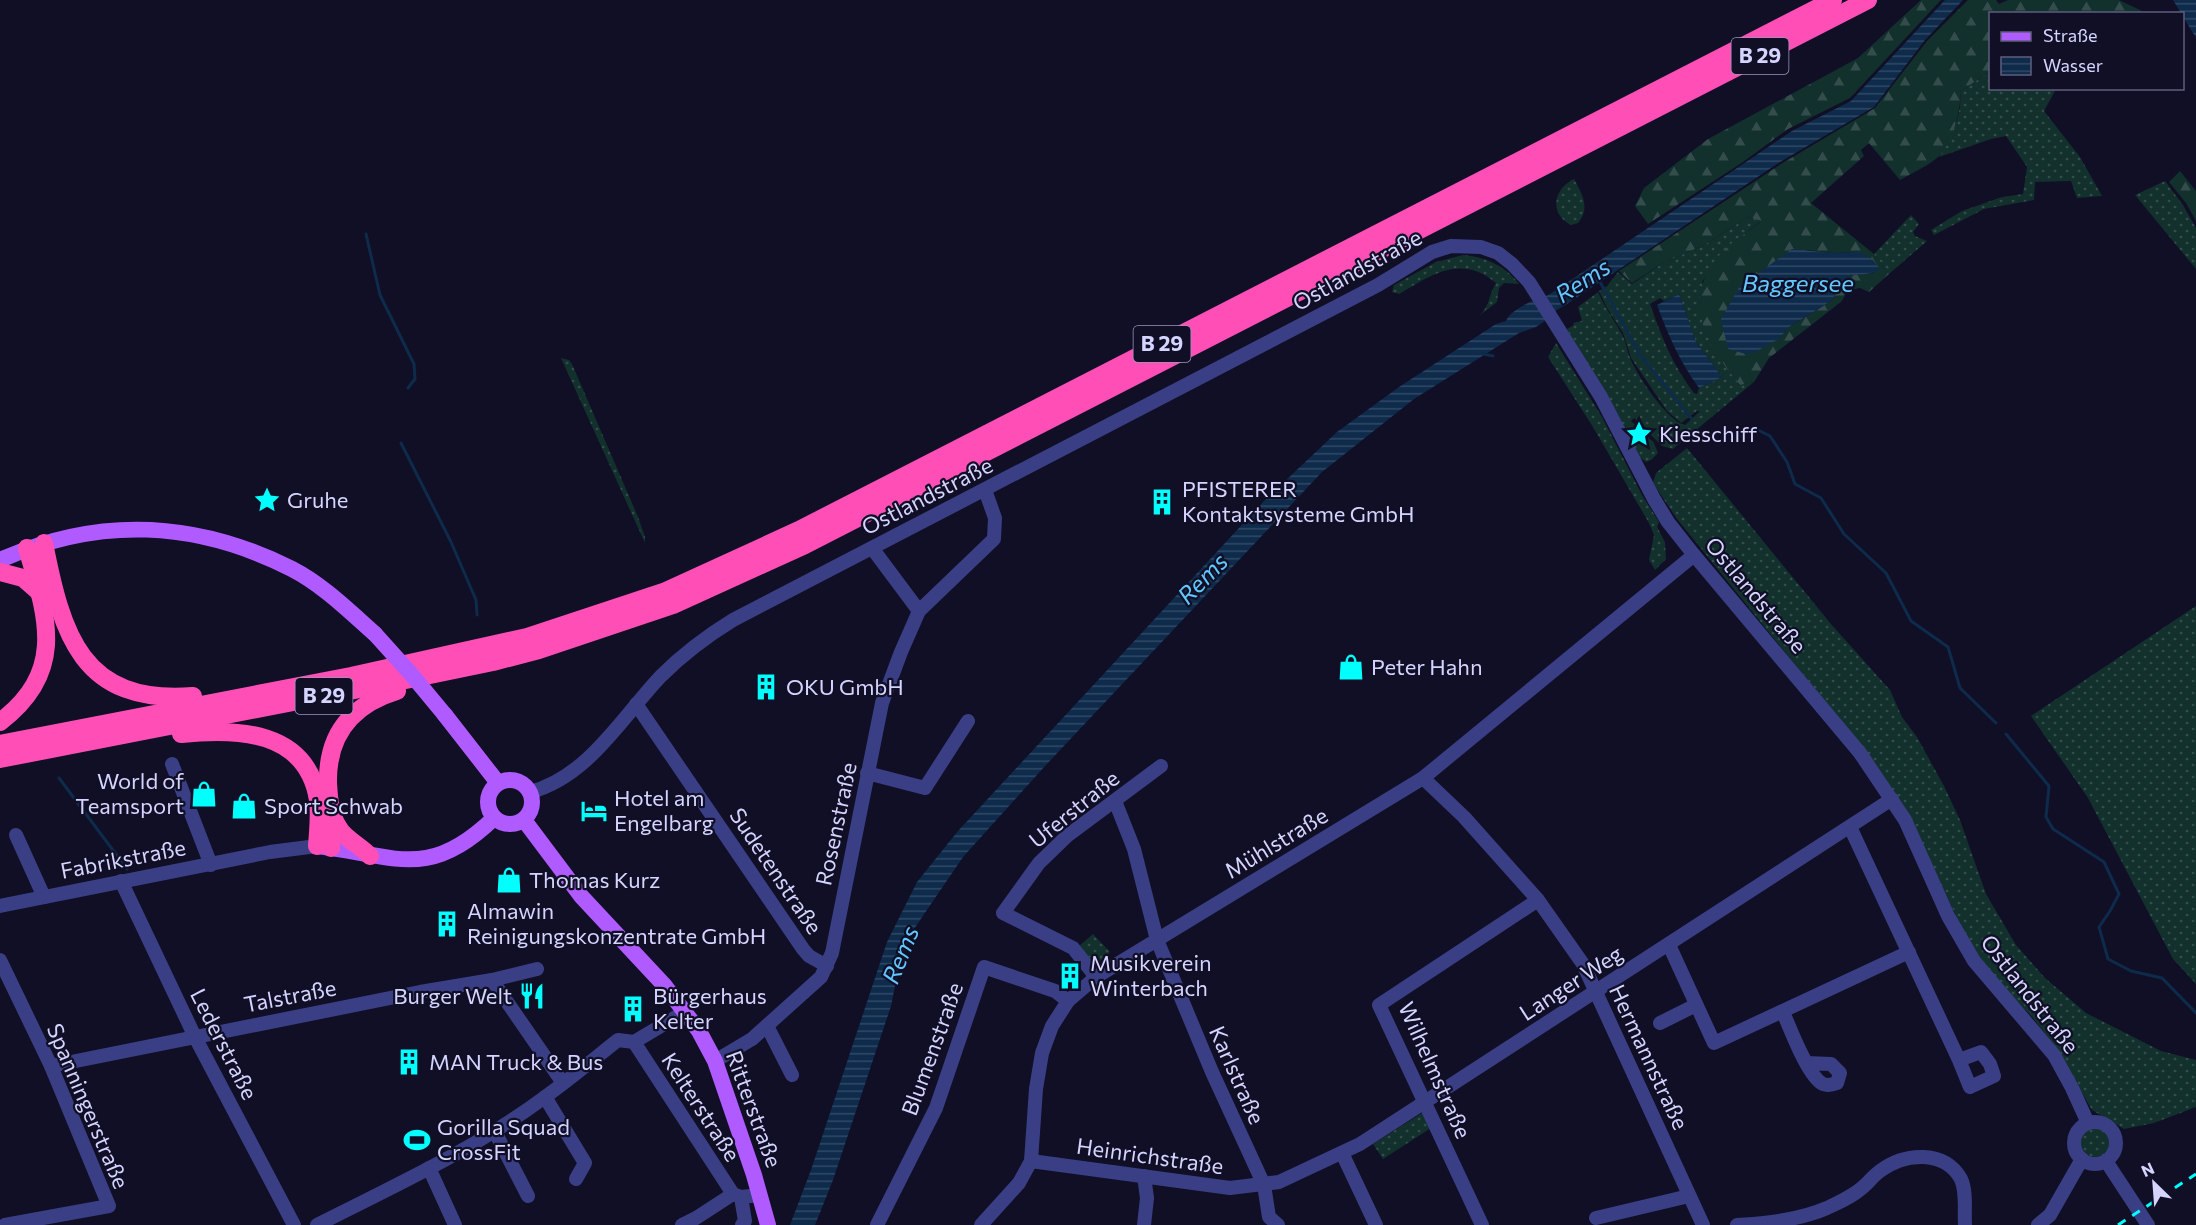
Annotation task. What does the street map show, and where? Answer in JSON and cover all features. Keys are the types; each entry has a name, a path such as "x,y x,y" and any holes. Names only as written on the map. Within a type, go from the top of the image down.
{"highway":[{"name":"B 29","path":"0,744 351,676 527,637 619,608 707,573 799,530 1833,0"},
{"name":"B 29","path":"0,759 493,662 578,638 673,605 795,549 1868,0"},
{"path":"35,545 69,636 80,654 97,672 115,684 134,692 173,698 198,696 215,701"},
{"path":"0,722 26,699 43,664 47,644 46,619 39,592 35,545"},
{"path":"0,572 22,578 39,592"},
{"path":"370,856 360,845 340,831 332,815 328,790 330,757 339,732 355,712 370,702 390,693 478,672 493,662"},
{"path":"155,729 169,736 198,732 243,732 273,740 290,750 306,767 314,785 324,847"},
{"path":"324,847 332,815"}],"main road":[{"path":"0,560 35,545 80,533 126,528 188,532 243,548 293,570 329,593 375,634 411,674 498,783"},
{"path":"516,781 522,783 530,792 531,810 524,820 512,825 499,822 490,813 489,793 498,783 516,781"},
{"name":"Fabrikstraße","path":"324,847 392,860 435,857 456,849 474,838 494,818"},
{"name":"Ritterstraße","path":"524,820 581,896 650,968 686,1011 715,1061 768,1225"}],"street":[{"name":"Ostlandstraße","path":"530,792 566,777 590,756 672,666 718,630 750,610 1378,285 1441,249 1461,245 1490,250 1512,264 1529,282 1601,397 1668,522 1860,753 1892,799 1918,847 1948,916 1974,961 2054,1055 2088,1123"},
{"name":"Rosenstraße","path":"715,1061 753,1039 821,977 827,966 832,953 882,703 901,652 920,611 994,539 996,518 985,490"},
{"path":"872,548 920,611"},
{"name":"Mühlstraße","path":"981,1225 1019,1184 1031,1161 1036,1089 1042,1053 1052,1026 1068,1001 1096,977 1423,778 1694,555"},
{"name":"Sudetenstraße","path":"636,704 803,949 809,956 827,966"},
{"path":"867,773 926,788 968,721"},
{"name":"Fabrikstraße","path":"172,764 211,865"},
{"name":"Uferstraße","path":"1096,977 1073,948 1003,913 1039,863 1067,836 1161,766"},
{"name":"Hermannstraße","path":"1423,778 1464,817 1538,900 1583,964 1703,1225"},
{"name":"Langer Weg","path":"1264,1185 1296,1175 1360,1144 1892,799"},
{"name":"Karlstraße","path":"1115,801 1134,849 1156,940 1212,1072 1264,1185 1271,1222"},
{"path":"1850,827 1959,1060"},
{"name":"Fabrikstraße","path":"16,836 44,897"},
{"name":"Fabrikstraße","path":"0,906 270,852 324,847"},
{"name":"Lederstraße","path":"121,880 195,1036 294,1225"},
{"name":"Wilhelmstraße","path":"1482,1225 1379,1005 1538,900"},
{"path":"1669,945 1714,1043 1909,952"},
{"name":"Spanningerstraße","path":"0,960 51,1066 109,1206 5,1225"},
{"name":"Blumenstraße","path":"877,1225 936,1108 984,967 1055,991 1068,1001"},
{"name":"Talstraße","path":"51,1066 420,992 492,980 537,969"},
{"path":"492,980 563,1083"},
{"path":"1660,1023 1696,1005"},
{"path":"317,1225 429,1168 494,1130 545,1097 618,1040 634,1042 686,1011"},
{"path":"1783,1012 1806,1063"},
{"path":"767,1026 792,1075"},
{"name":"Kelterstraße","path":"634,1042 737,1196"},
{"path":"545,1097 585,1163 576,1179"},
{"path":"2088,1123 2102,1123 2113,1131 2115,1151 2106,1161 2093,1164 2082,1159 2074,1147 2074,1139 2081,1127 2088,1123"},
{"path":"494,1130 528,1196"},
{"path":"1342,1153 1376,1225"},
{"path":"1737,1225 1808,1215 1846,1198 1862,1188 1880,1170 1903,1160 1933,1156 1948,1165 1961,1180 1965,1225"},
{"path":"2038,1225 2050,1215 2082,1159"},
{"name":"Heinrichstraße","path":"1031,1161 1230,1188 1264,1185"},
{"path":"2106,1161 2148,1225"},
{"path":"429,1168 455,1225"},
{"path":"1143,1225 1147,1198 1144,1176"},
{"path":"682,1225 737,1196 760,1195"},
{"path":"737,1196 745,1221 742,1225"},
{"path":"1596,1218 1689,1196"}],"green space":[{"path":"1921,0 1941,0 1850,98 1788,129 1743,162 1648,224 1635,206 1644,188 1708,139 1858,58"},
{"path":"1968,0 1996,0 1999,4 2008,0 2119,0 2142,12 1989,12 1989,72 1960,92 1955,127 1942,153 1900,180 1869,143 1861,150 1864,156 1811,203 1874,254 1889,274 1869,292 1860,288 1847,291 1842,301 1769,358 1754,382 1740,385 1716,353 1707,336 1700,302 1702,285 1710,268 1724,250 1761,221 1748,217 1704,245 1663,263 1632,283 1619,271 1781,164 1875,108 1927,41","holes":["1807,250 1833,253 1860,252 1874,273 1846,277 1831,301 1789,327 1779,339"]},
{"path":"1989,72 1989,90 2055,90 2044,111 2080,157 2102,196 2077,198 2071,181 2035,182 2034,200 1984,209 1934,235 1931,230 1962,211 2002,197 2023,194 2027,167 2006,136 1939,157 1958,118 1960,92"},
{"path":"2180,171 2196,191 2196,221 2186,203 2169,182"},
{"path":"1574,179 1585,206 1578,223 1571,225 1559,215 1556,202 1562,189"},
{"path":"2165,181 2183,205 2196,228 2196,269 2135,195"},
{"path":"1911,215 1919,224 1913,232 1915,236 1927,241 1889,274 1874,254"},
{"path":"1748,217 1761,221 1724,250 1702,282 1739,385 1754,382 1673,449 1662,446 1634,418 1631,421 1654,443 1658,453 1646,462 1639,457 1567,329 1574,325 1573,323 1582,321 1578,307 1598,292 1623,336 1630,358 1646,386 1670,415 1678,422 1685,425 1700,411 1681,423 1667,411 1631,358 1623,333 1599,291 1607,286 1618,272 1632,284 1663,263 1704,245","holes":["1679,294 1696,342 1722,377 1699,388 1697,394 1694,393 1673,361 1650,304 1660,298 1664,301"]},
{"path":"1463,255 1494,263 1519,284 1504,283 1499,288 1497,302 1480,315 1496,283 1483,274 1471,270 1459,268 1447,270 1399,294 1392,292 1394,285 1436,262"},
{"path":"1556,343 1602,417 1642,495 1659,522 1657,527 1665,542 1666,559 1655,570 1649,560 1654,535 1649,523 1593,427 1548,357"},
{"path":"561,358 569,360 572,364 638,517 645,543"},
{"path":"1687,448 1831,624 1890,690 1902,717 1917,737 1944,786 1960,820 1986,894 2016,945 2045,978 2086,1013 2161,1051 2196,1060 2196,1107 2154,1123 2124,1129 2092,1110 2054,1045 2033,1018 1991,974 1967,939 1908,815 1871,758 1677,519 1653,483 1656,473"},
{"path":"2196,606 2196,984 2173,959 2088,798 2031,716"},
{"path":"1093,934 1110,952 1096,965 1079,946"},
{"path":"1422,1113 1431,1128 1383,1159 1373,1144"},
{"path":"2095,1127 2106,1131 2110,1142 2106,1153 2095,1157 2084,1153 2080,1142 2084,1131"}],"water":[{"name":"Rems","path":"1945,0 1963,0 1925,40 1874,107 1780,162 1564,306 1545,316 1545,321 1536,327 1519,333 1414,399 1322,472 1045,766 963,857 914,929 900,961 891,1006 833,1180 815,1225 790,1225 811,1170 887,942 917,882 958,831 1264,501 1337,432 1399,387 1496,324 1506,321 1520,307 1532,301 1536,302 1553,292 1792,131 1851,101"},
{"path":"2173,0 2196,0 2196,38 2184,18 2184,12 2180,12"},
{"name":"Baggersee","path":"1792,249 1833,253 1860,252 1873,260 1880,269 1872,273 1846,277 1831,301 1789,327 1779,339 1755,352 1746,354 1728,349 1721,319 1740,286"},
{"path":"1679,294 1696,342 1722,377 1699,388 1675,348 1657,305"}],"waterway":[{"path":"366,234 380,295 414,364 415,379 408,388"},
{"name":"Rems","path":"1599,280 1640,355 1691,418"},
{"path":"1483,354 1493,356"},
{"path":"1722,432 1737,437 1756,429 1770,436 1787,462 1795,484 1821,498 1844,534 1886,573 1911,621 1948,647 1960,688 1996,723"},
{"path":"401,443 451,542 476,600 477,615"},
{"path":"2006,734 2049,786 2046,817 2053,829 2104,862 2119,894 2099,927 2108,959 2131,971 2162,978 2196,1013"},
{"path":"59,778 127,869"}],"railway":[{"path":"2118,1225 2196,1174"}],"place":[{"name":"Kiesschiff","path":"1639,434"},
{"name":"Gruhe","path":"267,500"},
{"name":"PFISTERER Kontaktsysteme GmbH","path":"1162,502"},
{"name":"Peter Hahn","path":"1351,667"},
{"name":"OKU GmbH","path":"766,687"},
{"name":"World of Teamsport","path":"204,794"},
{"name":"Sport Schwab","path":"244,806"},
{"name":"Hotel am Engelbarg","path":"594,811"},
{"name":"Thomas Kurz","path":"509,880"},
{"name":"Almawin Reinigungskonzentrate GmbH","path":"447,924"},
{"name":"Musikverein Winterbach","path":"1070,976"},
{"name":"Burger Welt","path":"532,996"},
{"name":"Bürgerhaus Kelter","path":"633,1009"},
{"name":"MAN Truck & Bus","path":"409,1062"},
{"name":"Gorilla Squad CrossFit","path":"417,1140"}]}
